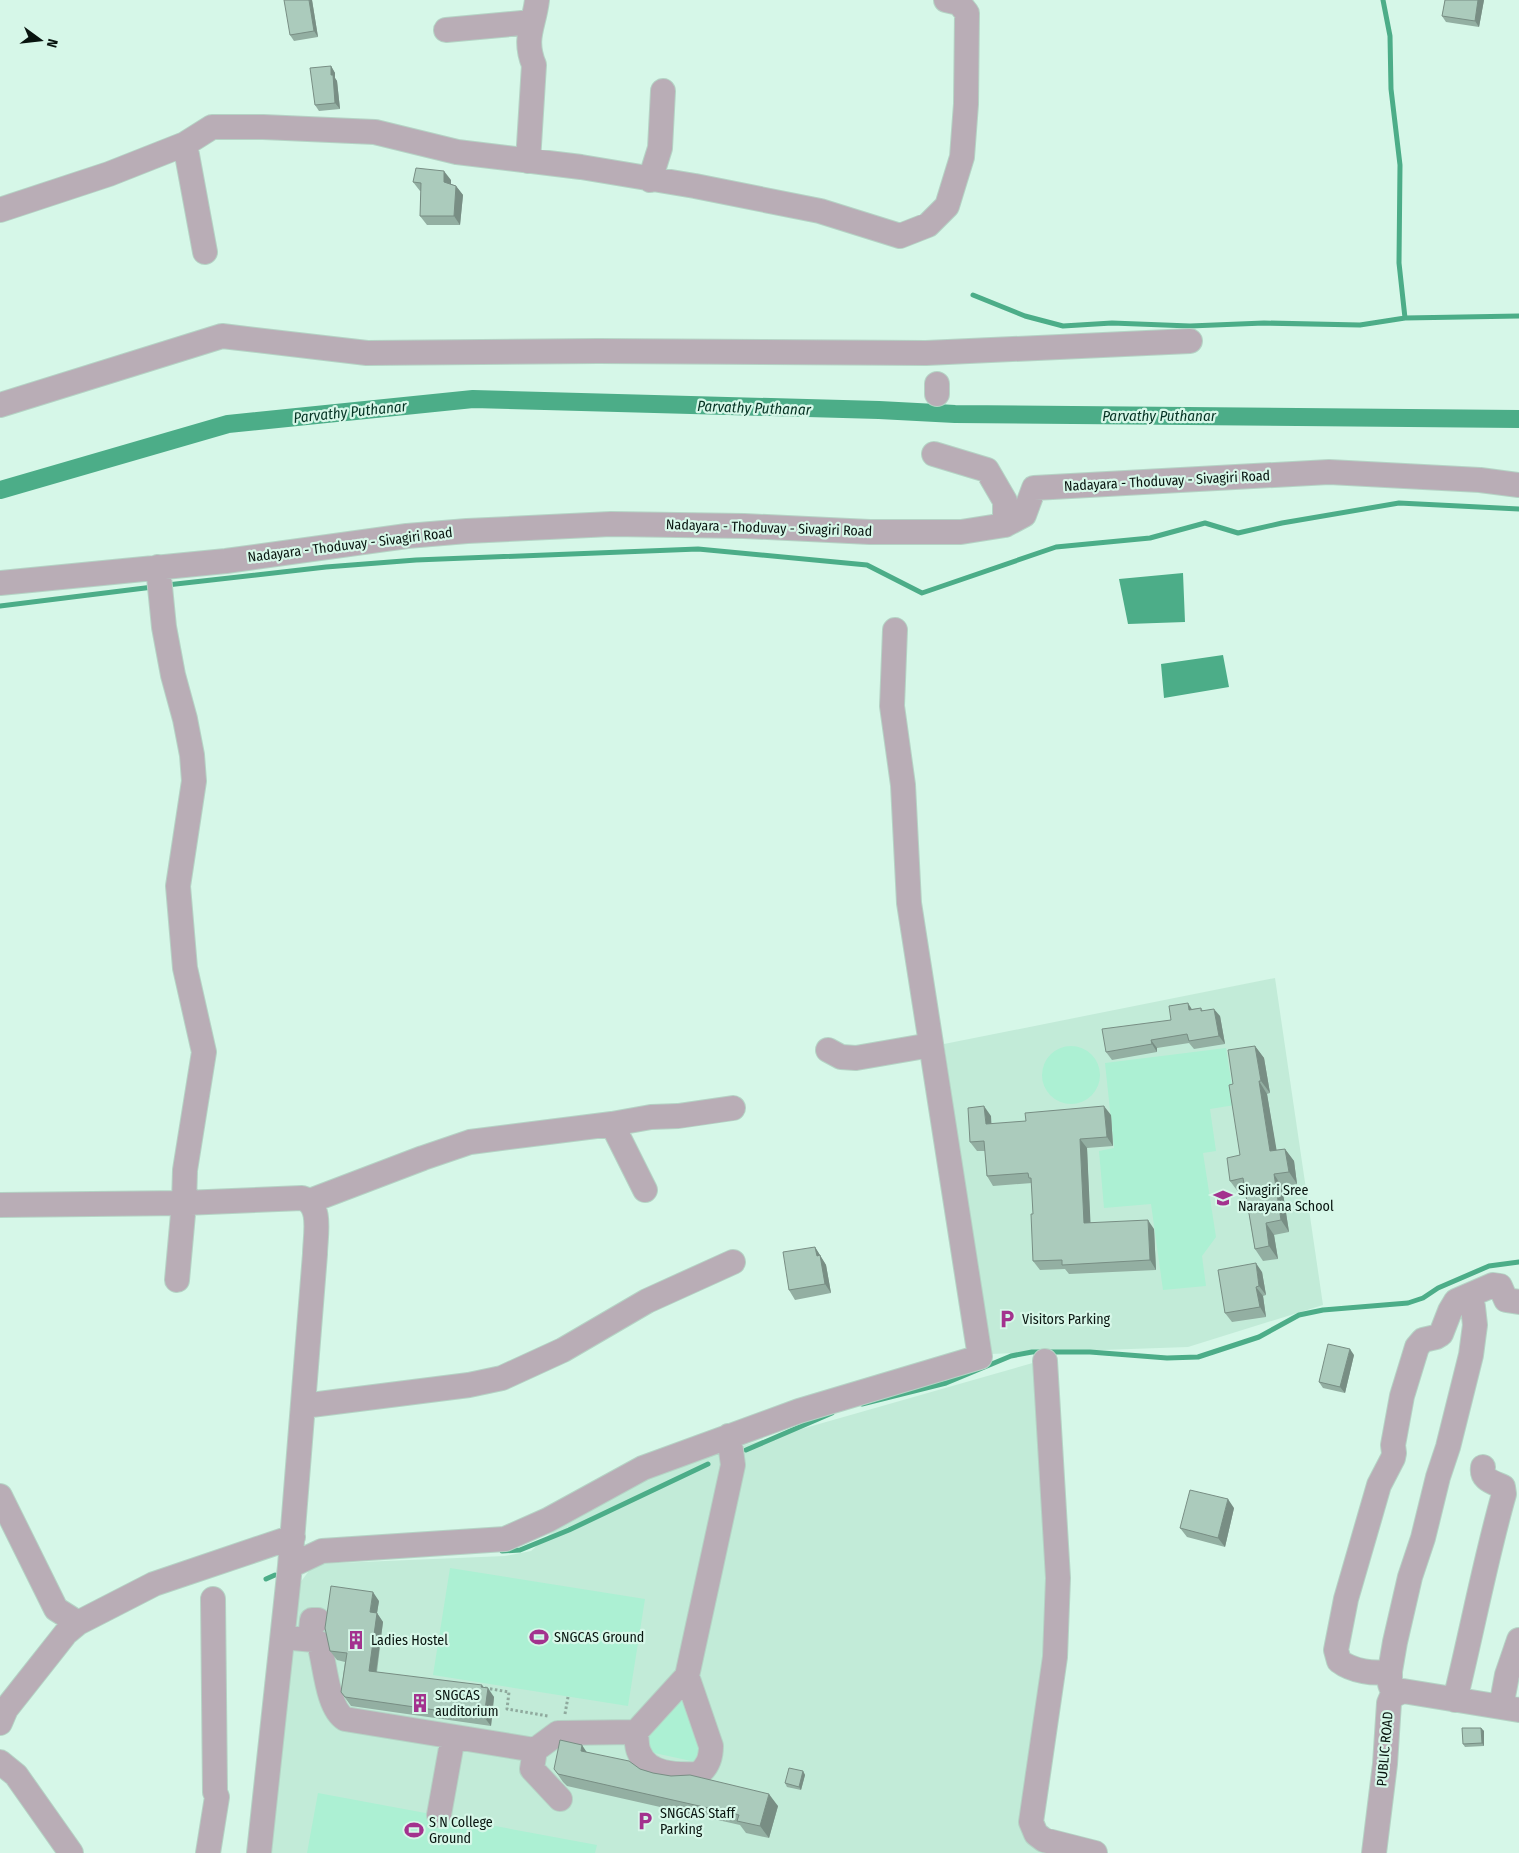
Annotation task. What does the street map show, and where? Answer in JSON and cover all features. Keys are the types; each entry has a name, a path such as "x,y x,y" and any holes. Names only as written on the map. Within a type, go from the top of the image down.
{"street":[{"path":"528,161 534,65 528,42 537,0"},
{"path":"0,210 109,174 185,144 212,127 263,127 375,132 457,152 581,167 695,186 820,211 900,236 928,225 947,206 962,156 966,104 968,22 967,13 955,1"},
{"path":"446,30 522,22 532,24"},
{"path":"650,180 660,148 663,91"},
{"path":"185,144 205,252"},
{"path":"0,405 222,336 367,353 598,351 926,353 1190,341"},
{"path":"934,454 987,470 1005,501 1005,525"},
{"name":"Nadayara - Thoduvay - Sivagiri Road","path":"0,583 226,561 407,536 611,524 744,526 870,532 961,532 1005,525 1024,515 1034,488 1329,472 1480,480 1519,485"},
{"path":"158,567 164,626 192,756 194,781 178,886 185,968 204,1052 188,1152 177,1280"},
{"path":"290,1566 322,1551 505,1539 548,1520 643,1468 799,1411 980,1357 908,903 903,785 892,706 894,630"},
{"path":"828,1050 841,1057 856,1058 931,1045"},
{"path":"310,1201 430,1155 470,1142 612,1124 651,1117 678,1116 733,1108"},
{"path":"612,1124 645,1190"},
{"path":"0,1205 184,1203 302,1198 310,1201 316,1211 315,1254 293,1537 259,1853"},
{"path":"304,1406 469,1385 502,1378 563,1350 647,1301 733,1262"},
{"path":"1390,1671 1378,1672 1348,1666 1339,1661 1336,1650 1346,1599 1379,1485 1393,1458 1392,1445 1402,1396 1416,1347 1423,1340 1439,1335 1456,1302 1495,1284 1500,1286 1506,1300 1519,1302"},
{"path":"1394,1695 1390,1684 1390,1671 1395,1642 1410,1577 1468,1372 1475,1325 1470,1296"},
{"path":"1045,1361 1058,1578 1055,1657 1030,1822 1036,1834 1044,1840 1095,1853"},
{"path":"560,1799 532,1769 535,1750 558,1732 636,1732 687,1676 733,1465 729,1436"},
{"path":"1455,1700 1489,1548 1504,1494 1502,1487 1486,1478 1483,1473 1483,1466"},
{"path":"0,1496 56,1609 78,1623"},
{"path":"0,1723 6,1709 66,1633 78,1623 154,1584 293,1537"},
{"path":"208,1853 217,1797 215,1792 213,1599"},
{"path":"283,1637 314,1630 314,1640 319,1643 333,1705 340,1716 345,1719 535,1750"},
{"name":"PUBLIC ROAD","path":"1374,1853 1390,1703 1394,1695 1403,1691 1510,1709 1507,1674 1519,1640"},
{"path":"636,1732 638,1752 647,1765 669,1774 682,1775 698,1774 705,1768 711,1755 711,1746 687,1676"},
{"path":"439,1815 453,1737"},
{"path":"0,1762 16,1775 71,1853"}],"path":[{"path":"481,1688 509,1692 507,1709"},
{"path":"564,1719 568,1697"}],"shaded area":[{"path":"1183,573 1185,622 1128,624 1119,579"},
{"path":"1223,655 1229,687 1164,698 1161,664"},
{"path":"1275,978 1323,1305 1188,1347 990,1354 944,1044"},
{"path":"1071,1046 1082,1048 1092,1054 1098,1064 1100,1075 1098,1086 1092,1096 1082,1102 1071,1104 1060,1102 1050,1096 1044,1086 1042,1075 1044,1064 1050,1054 1060,1048"},
{"path":"1226,1048 1235,1105 1210,1109 1216,1151 1203,1153 1216,1237 1202,1256 1206,1286 1163,1290 1151,1204 1104,1208 1099,1151 1114,1148 1105,1063"},
{"path":"1036,1362 1051,1581 1028,1830 1077,1853 265,1853 294,1591 314,1564 505,1556 531,1551 550,1534 630,1482 745,1445"},
{"name":"SNGCAS Ground","path":"450,1568 645,1599 628,1706 433,1675"},
{"path":"687,1680 705,1752 696,1762 645,1751 641,1744"},
{"name":"S N College Ground","path":"318,1793 597,1845 595,1853 307,1853"}],"building":[{"path":"284,0 309,0 314,31 290,35"},
{"path":"1445,0 1478,0 1475,21 1442,16"},
{"path":"331,66 335,103 315,105 310,68"},
{"path":"416,168 444,171 444,182 456,186 454,216 420,216 421,183 413,182"},
{"path":"1188,1003 1189,1010 1201,1008 1201,1011 1214,1009 1219,1036 1189,1041 1187,1034 1151,1040 1152,1044 1106,1052 1102,1029 1171,1020 1169,1006"},
{"path":"1255,1046 1270,1151 1285,1149 1289,1172 1274,1174 1281,1220 1266,1223 1269,1246 1255,1249 1243,1178 1230,1181 1227,1158 1240,1155 1229,1085 1233,1084 1228,1050"},
{"path":"984,1106 986,1124 1026,1121 1025,1113 1104,1106 1107,1137 1080,1139 1084,1223 1148,1220 1150,1260 1062,1265 1062,1260 1033,1261 1031,1178 1029,1178 1028,1173 987,1176 984,1141 970,1142 968,1108"},
{"path":"815,1247 817,1256 820,1255 825,1284 789,1290 783,1252"},
{"path":"1256,1263 1259,1286 1256,1287 1260,1307 1225,1313 1218,1270"},
{"path":"1328,1344 1350,1349 1340,1387 1319,1382"},
{"path":"1190,1490 1228,1499 1218,1538 1180,1528"},
{"path":"331,1586 373,1592 370,1612 377,1613 369,1671 482,1685 481,1687 488,1688 484,1717 345,1697 341,1692 347,1653 330,1651 325,1628"},
{"path":"1462,1728 1481,1728 1482,1743 1463,1744"},
{"path":"560,1740 582,1745 581,1751 629,1761 640,1769 653,1773 671,1776 690,1775 769,1794 760,1826 737,1821 739,1815 558,1774 554,1769"},
{"path":"789,1768 803,1771 799,1787 785,1783"}],"waterway":[{"path":"1383,0 1390,36 1391,89 1400,165 1399,263 1405,318 1519,316"},
{"path":"973,295 1025,316 1063,326 1112,323 1190,326 1264,323 1360,325 1405,318"},
{"name":"Parvathy Puthanar","path":"0,490 228,424 473,399 879,410 955,414 1519,419"},
{"path":"167,585 326,567 416,560 698,549 867,565 922,593 1056,547 1150,538 1205,523 1238,533 1282,523 1399,503 1519,509"},
{"path":"0,606 153,587"},
{"path":"862,1404 946,1383 1011,1356 1032,1352 1090,1352 1167,1358 1198,1357 1259,1337 1299,1315 1323,1310 1408,1303 1423,1298 1438,1288 1489,1266 1519,1262"},
{"path":"746,1450 832,1413"},
{"path":"502,1551 520,1550 569,1530 708,1464"},
{"path":"266,1579 275,1575"}],"place":[{"name":"Sivagiri Sree Narayana School","path":"1223,1198"},
{"name":"Visitors Parking","path":"1007,1319"},
{"name":"SNGCAS Ground","path":"539,1637"},
{"name":"Ladies Hostel","path":"356,1640"},
{"name":"SNGCAS auditorium","path":"420,1703"},
{"name":"SNGCAS Staff Parking","path":"645,1821"},
{"name":"S N College Ground","path":"414,1830"}]}
